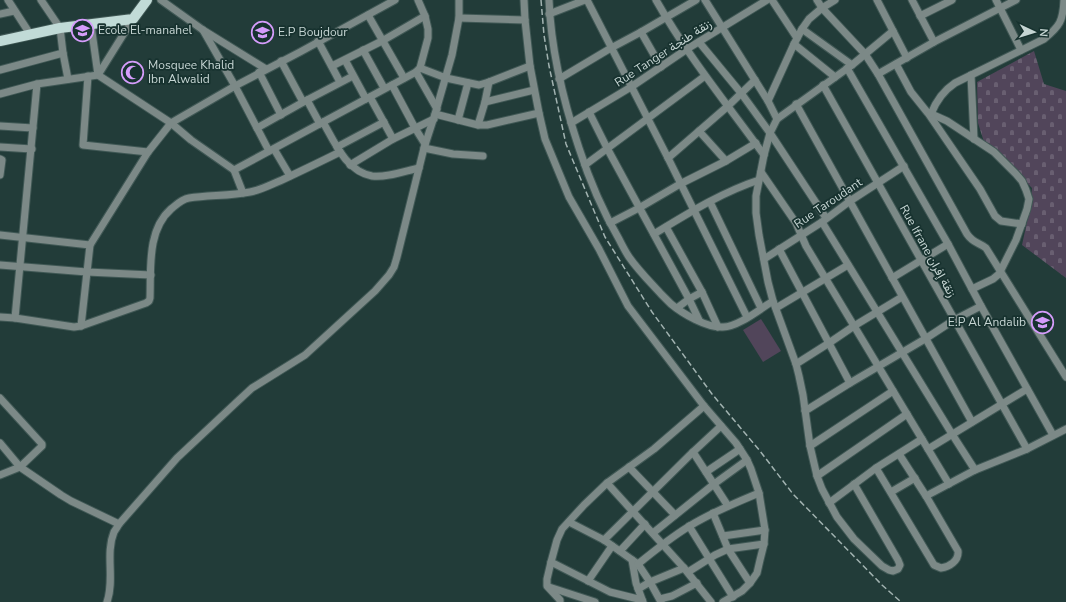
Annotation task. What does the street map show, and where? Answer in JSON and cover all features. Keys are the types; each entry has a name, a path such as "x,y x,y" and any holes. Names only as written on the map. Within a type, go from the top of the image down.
{"main road":[{"path":"0,41 60,28 134,19 144,1"}],"street":[{"path":"8,0 30,34"},
{"path":"41,0 60,28 68,79"},
{"path":"161,0 263,71 281,115"},
{"path":"81,326 90,244 148,152 172,123 234,86 395,0"},
{"path":"418,0 425,16 428,29 428,38 418,70 435,114"},
{"path":"107,602 111,584 111,545 114,532 119,524 176,458 252,388 305,355 336,328 375,291 394,267 419,168 446,78 456,38 459,18 459,0"},
{"path":"524,0 530,66 538,113 545,139 569,197 606,262 628,306 704,406 740,449 751,469 759,493 765,530 764,544 757,573 742,591 723,602"},
{"path":"549,0 549,14 556,66 571,123 592,187 610,223 630,257 654,287 671,304 706,324 725,327 735,324 761,308 803,292 848,265"},
{"path":"549,14 586,0 668,158 747,317"},
{"path":"656,0 705,76 764,155"},
{"path":"559,79 696,0"},
{"path":"705,0 768,101 777,119"},
{"name":"Rue Tanger زنقة طنجة","path":"571,123 631,87 687,49 767,0"},
{"path":"772,0 795,41 835,77"},
{"path":"817,0 822,8 865,54 878,74 967,234 974,241 986,248 1066,377"},
{"path":"768,101 795,41 802,29 822,8 835,0"},
{"path":"877,0 907,58"},
{"path":"912,0 934,42"},
{"path":"920,16 952,0"},
{"path":"996,0 1021,50"},
{"path":"878,74 934,42 1016,0"},
{"path":"929,113 944,92 955,83 1044,39 1063,22 1064,0"},
{"path":"0,14 14,11"},
{"path":"368,15 404,78"},
{"path":"332,66 382,41 425,16"},
{"path":"459,18 525,20"},
{"path":"98,75 134,19"},
{"path":"91,25 98,75"},
{"path":"802,29 850,66 1053,435"},
{"path":"203,30 257,128 290,176"},
{"path":"854,484 898,560 900,565 898,569 893,571 882,566 854,539 837,517 817,476 810,446 803,395 796,364 774,304 764,259 756,213 756,196 770,133 777,119 850,66 893,31"},
{"path":"641,32 661,67"},
{"path":"318,41 340,82"},
{"path":"699,42 741,93 770,133 824,220 848,265 975,470"},
{"path":"363,50 384,88"},
{"path":"0,70 63,53"},
{"path":"345,60 353,76 384,122 393,139"},
{"path":"281,62 305,101 322,123 350,165 361,172 373,176 387,175 419,168"},
{"path":"896,64 912,92 929,113 980,189 996,216 1001,221 1022,224"},
{"path":"234,170 418,70 479,85 530,66"},
{"path":"0,94 37,84 98,75 172,123 191,140 234,170 243,193"},
{"path":"971,75 974,139"},
{"path":"88,76 83,145 148,152"},
{"path":"257,128 353,76"},
{"path":"584,166 705,76"},
{"path":"668,158 728,106 755,80"},
{"path":"478,125 489,82"},
{"path":"458,120 468,83"},
{"path":"15,318 24,237 37,84"},
{"path":"392,85 425,146 453,154 483,156"},
{"name":"Rue Ifrane زنقة إفران","path":"823,85 1027,449"},
{"path":"485,102 534,90"},
{"path":"796,104 972,422"},
{"path":"589,112 699,320"},
{"path":"350,165 393,139 415,128 435,114 478,125 491,124 538,113"},
{"path":"929,113 947,121 994,152 1022,181 1029,199 1016,240 1000,272 993,279 972,289"},
{"path":"0,317 74,327 81,326 146,303 150,298 152,250 156,232 166,213 177,203 188,198 252,191 307,169 384,122"},
{"path":"0,126 33,128"},
{"path":"699,131 726,161"},
{"path":"610,223 680,184 726,161 756,143"},
{"path":"0,147 32,149"},
{"path":"0,159 2,160 0,175"},
{"name":"Rue Taroudant","path":"764,259 904,166"},
{"path":"761,172 793,220 806,246 949,484"},
{"path":"654,234 694,210 759,180"},
{"path":"710,202 761,308"},
{"path":"666,227 702,292 718,327"},
{"path":"0,235 90,244"},
{"path":"892,278 948,244"},
{"path":"779,249 850,383"},
{"path":"0,265 87,272 151,275"},
{"path":"677,308 702,292"},
{"path":"796,364 902,297"},
{"path":"805,411 954,320 981,306"},
{"path":"928,450 1027,389"},
{"path":"810,446 893,391"},
{"path":"0,398 42,444 42,446 20,467 0,475"},
{"path":"560,602 560,600 547,586 547,579 559,534 562,529 607,483 654,449 704,406"},
{"path":"817,476 907,414"},
{"path":"604,540 721,426"},
{"path":"926,496 975,470 1027,449 1066,429"},
{"path":"829,503 876,468 922,439"},
{"path":"0,443 20,467 61,495 119,524"},
{"path":"706,472 740,449"},
{"path":"693,452 728,506"},
{"path":"876,468 934,565 944,568 949,565 956,560 958,551 926,496 899,454"},
{"path":"653,533 714,484 747,460"},
{"path":"629,467 675,515"},
{"path":"891,492 915,478"},
{"path":"607,483 686,570 711,602"},
{"path":"635,562 689,526 713,513 759,493"},
{"path":"713,513 724,536 728,549 750,583"},
{"path":"569,522 604,540 635,562 650,582 660,600 673,599 697,583"},
{"path":"620,552 645,524"},
{"path":"689,526 732,597"},
{"path":"724,536 765,530"},
{"path":"638,589 650,582 686,570 728,549 764,544"},
{"path":"588,581 612,546"},
{"path":"551,562 610,592 642,601"},
{"path":"635,562 634,574 642,601"},
{"path":"547,586 595,602"}],"green space":[{"path":"1034,51 1044,84 1066,91 1066,278 1022,245 1030,208 1032,188 984,142 978,123 977,82"},
{"path":"761,319 781,351 763,362 743,330"}],"railway":[{"path":"541,0 544,35 549,66 566,144 605,237 652,312 712,394 760,451 793,494 882,585 901,602"}],"place":[{"name":"Ecole El-manahel","path":"82,30"},
{"name":"E.P Boujdour","path":"262,32"},
{"name":"Mosquee Khalid Ibn Alwalid","path":"133,72"},
{"name":"E.P Al Andalib","path":"1042,322"}]}
